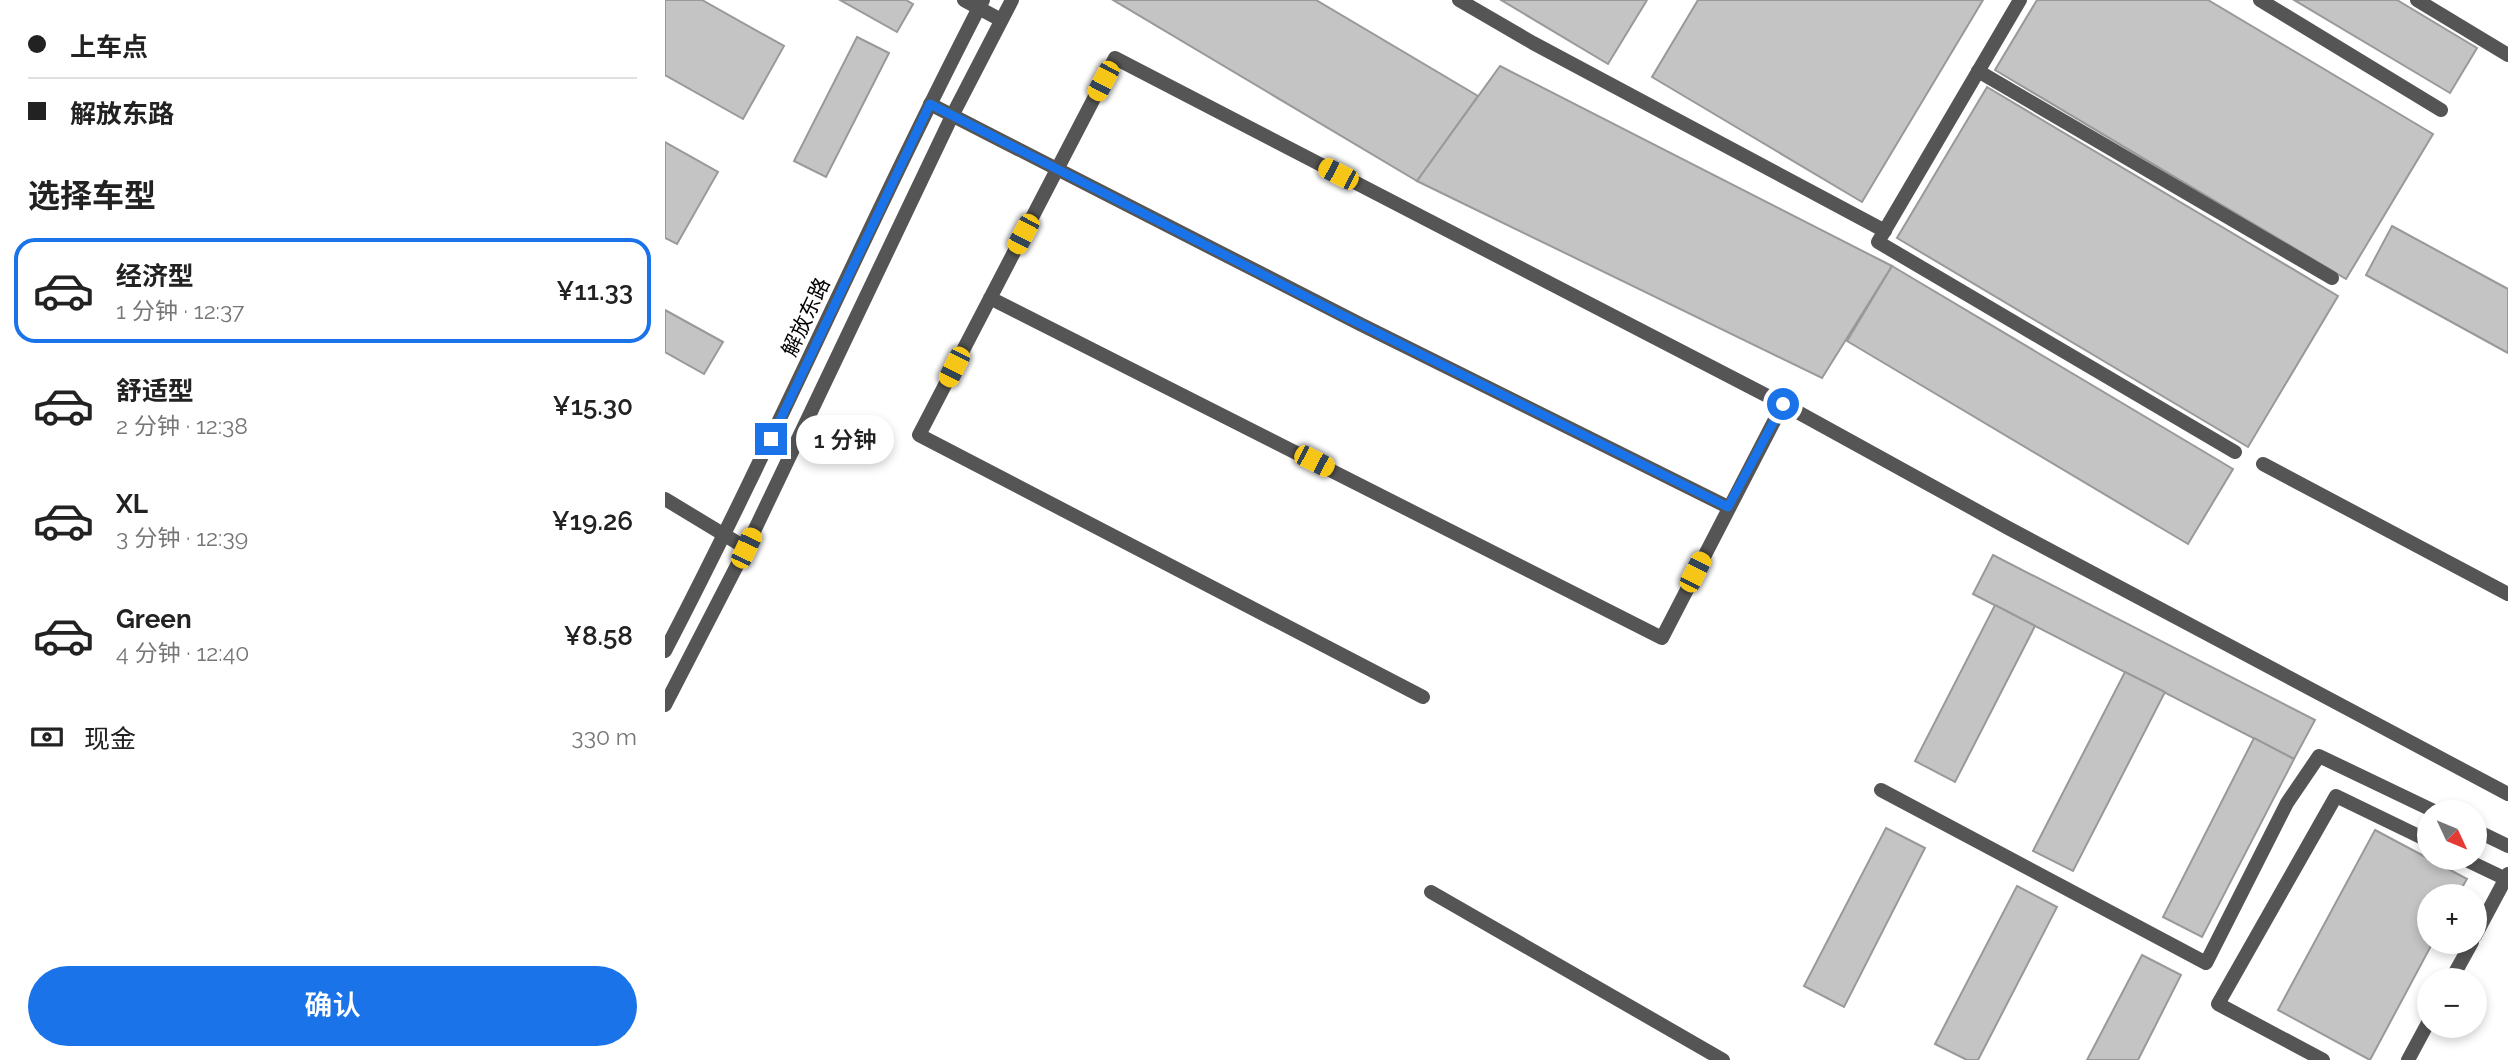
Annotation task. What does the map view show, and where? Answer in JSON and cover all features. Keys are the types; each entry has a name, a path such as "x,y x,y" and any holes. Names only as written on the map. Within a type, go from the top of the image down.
{"street":[{"path":"964,0 981,4 1001,20"},
{"path":"665,705 746,548 952,116 1011,0"},
{"path":"1459,0 1533,43 1885,231"},
{"path":"2020,0 1878,242 2235,452"},
{"path":"2260,0 2441,110"},
{"path":"2417,0 2508,55"},
{"name":"解放东路","path":"665,650 725,535 930,104 981,4"},
{"path":"1423,696 919,436 1115,58 1783,404 2010,529 2508,794"},
{"path":"1979,71 2332,278"},
{"path":"930,104 1057,171 1728,507"},
{"path":"990,298 1662,638 1783,404"},
{"path":"2263,464 2508,594"},
{"path":"665,499 746,548"},
{"path":"1881,790 2206,963 2287,803 2319,756 2417,803"},
{"path":"2323,1060 2218,1004 2336,796 2417,835"},
{"path":"2487,836 2508,846"},
{"path":"2487,869 2507,877 2487,914"},
{"path":"1431,892 1723,1060"},
{"path":"2408,1060 2420,1038"}],"building":[{"path":"665,0 702,0 784,46 743,119 665,75"},
{"path":"840,0 906,0 913,4 897,32"},
{"path":"1113,0 1316,0 1478,96 1417,181"},
{"path":"1501,0 1647,0 1608,64"},
{"path":"1698,0 1983,0 1862,202 1652,77"},
{"path":"2037,0 2208,0 2433,134 2346,279 1995,70"},
{"path":"2294,0 2397,0 2477,48 2450,93"},
{"path":"857,37 889,53 826,177 794,161"},
{"path":"1500,66 1892,266 1822,378 1417,181"},
{"path":"1987,87 2338,296 2248,447 1897,238"},
{"path":"665,142 718,172 677,244 665,238"},
{"path":"2392,226 2508,289 2508,353 2366,275"},
{"path":"1892,266 2233,469 2188,544 1847,341"},
{"path":"665,310 723,342 704,374 665,352"},
{"path":"1993,555 2315,720 2294,759 1973,594"},
{"path":"1995,605 2035,626 1955,782 1915,761"},
{"path":"2125,672 2165,692 2073,871 2033,851"},
{"path":"2254,738 2294,759 2202,937 2163,917"},
{"path":"1886,828 1925,848 1844,1007 1804,986"},
{"path":"2375,830 2417,852 2417,870 2450,870 2467,879 2464,884 2417,884 2417,954 2427,954 2370,1060 2278,1010"},
{"path":"2017,886 2057,907 1978,1060 1967,1060 1935,1044"},
{"path":"2142,955 2181,975 2138,1060 2087,1060"}],"route":[{"path":"771,439 930,104 1336,312 1728,507 1783,404"}]}
